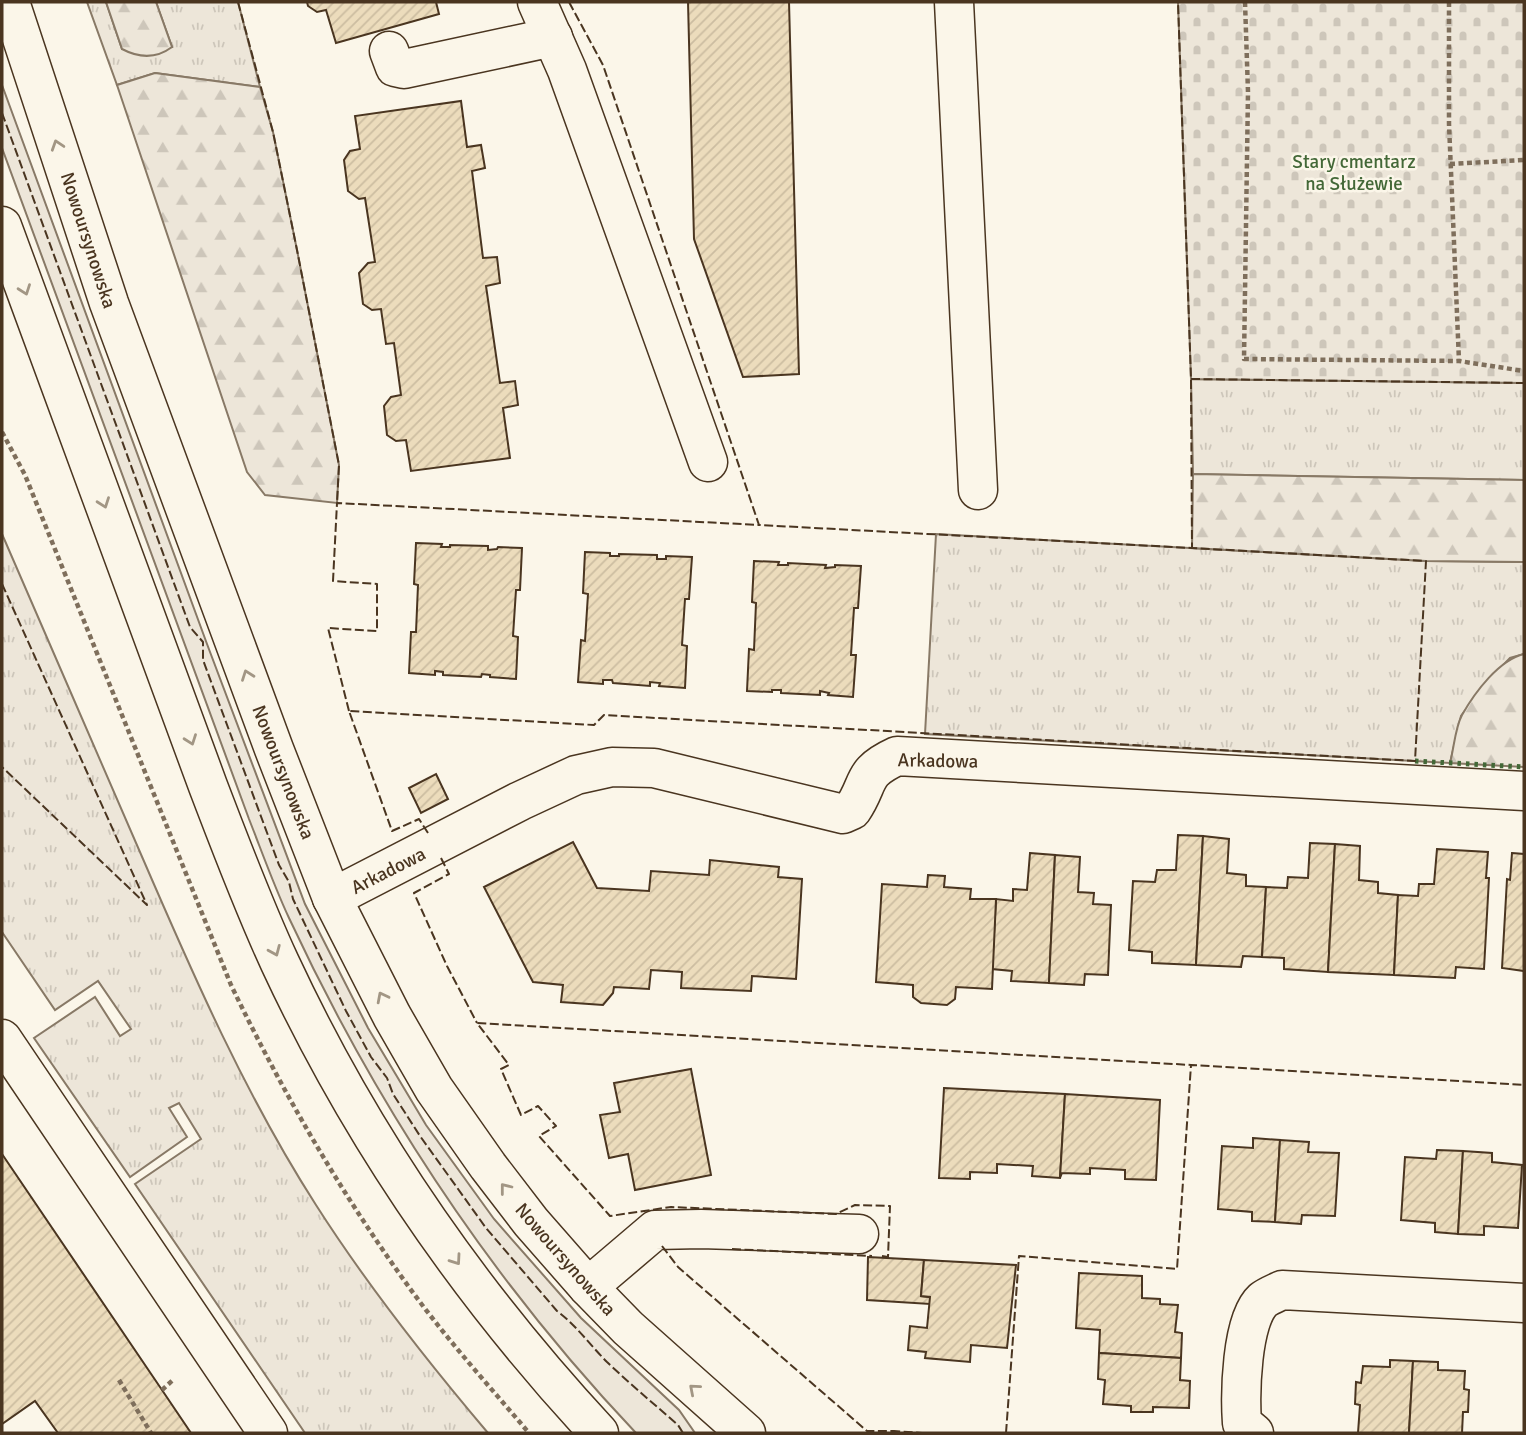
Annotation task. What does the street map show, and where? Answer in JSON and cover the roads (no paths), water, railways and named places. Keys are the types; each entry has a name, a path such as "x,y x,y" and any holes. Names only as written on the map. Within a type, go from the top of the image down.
{"street":[{"name":"Nowoursynowska","path":"10,2 109,303 332,898 391,1016 434,1089 531,1222 588,1287 679,1376 746,1433"},
{"path":"537,2 566,70 708,462"},
{"path":"954,2 978,491"},
{"path":"389,51 395,66 404,69 552,37"},
{"path":"4,239 242,876 280,963 324,1051 416,1204 470,1281 519,1343 599,1433"},
{"name":"Arkadowa","path":"332,898 520,801 576,775 612,767 654,768 843,814 852,810 866,778 878,764 897,756 1524,791"},
{"path":"2,1039 268,1433"},
{"path":"588,1287 655,1230 859,1234"},
{"path":"1243,1430 1240,1394 1252,1315 1262,1301 1282,1290 1524,1303"}],"park label":[{"name":"Stary cmentarz na Służewie","path":"1354,172"}]}
